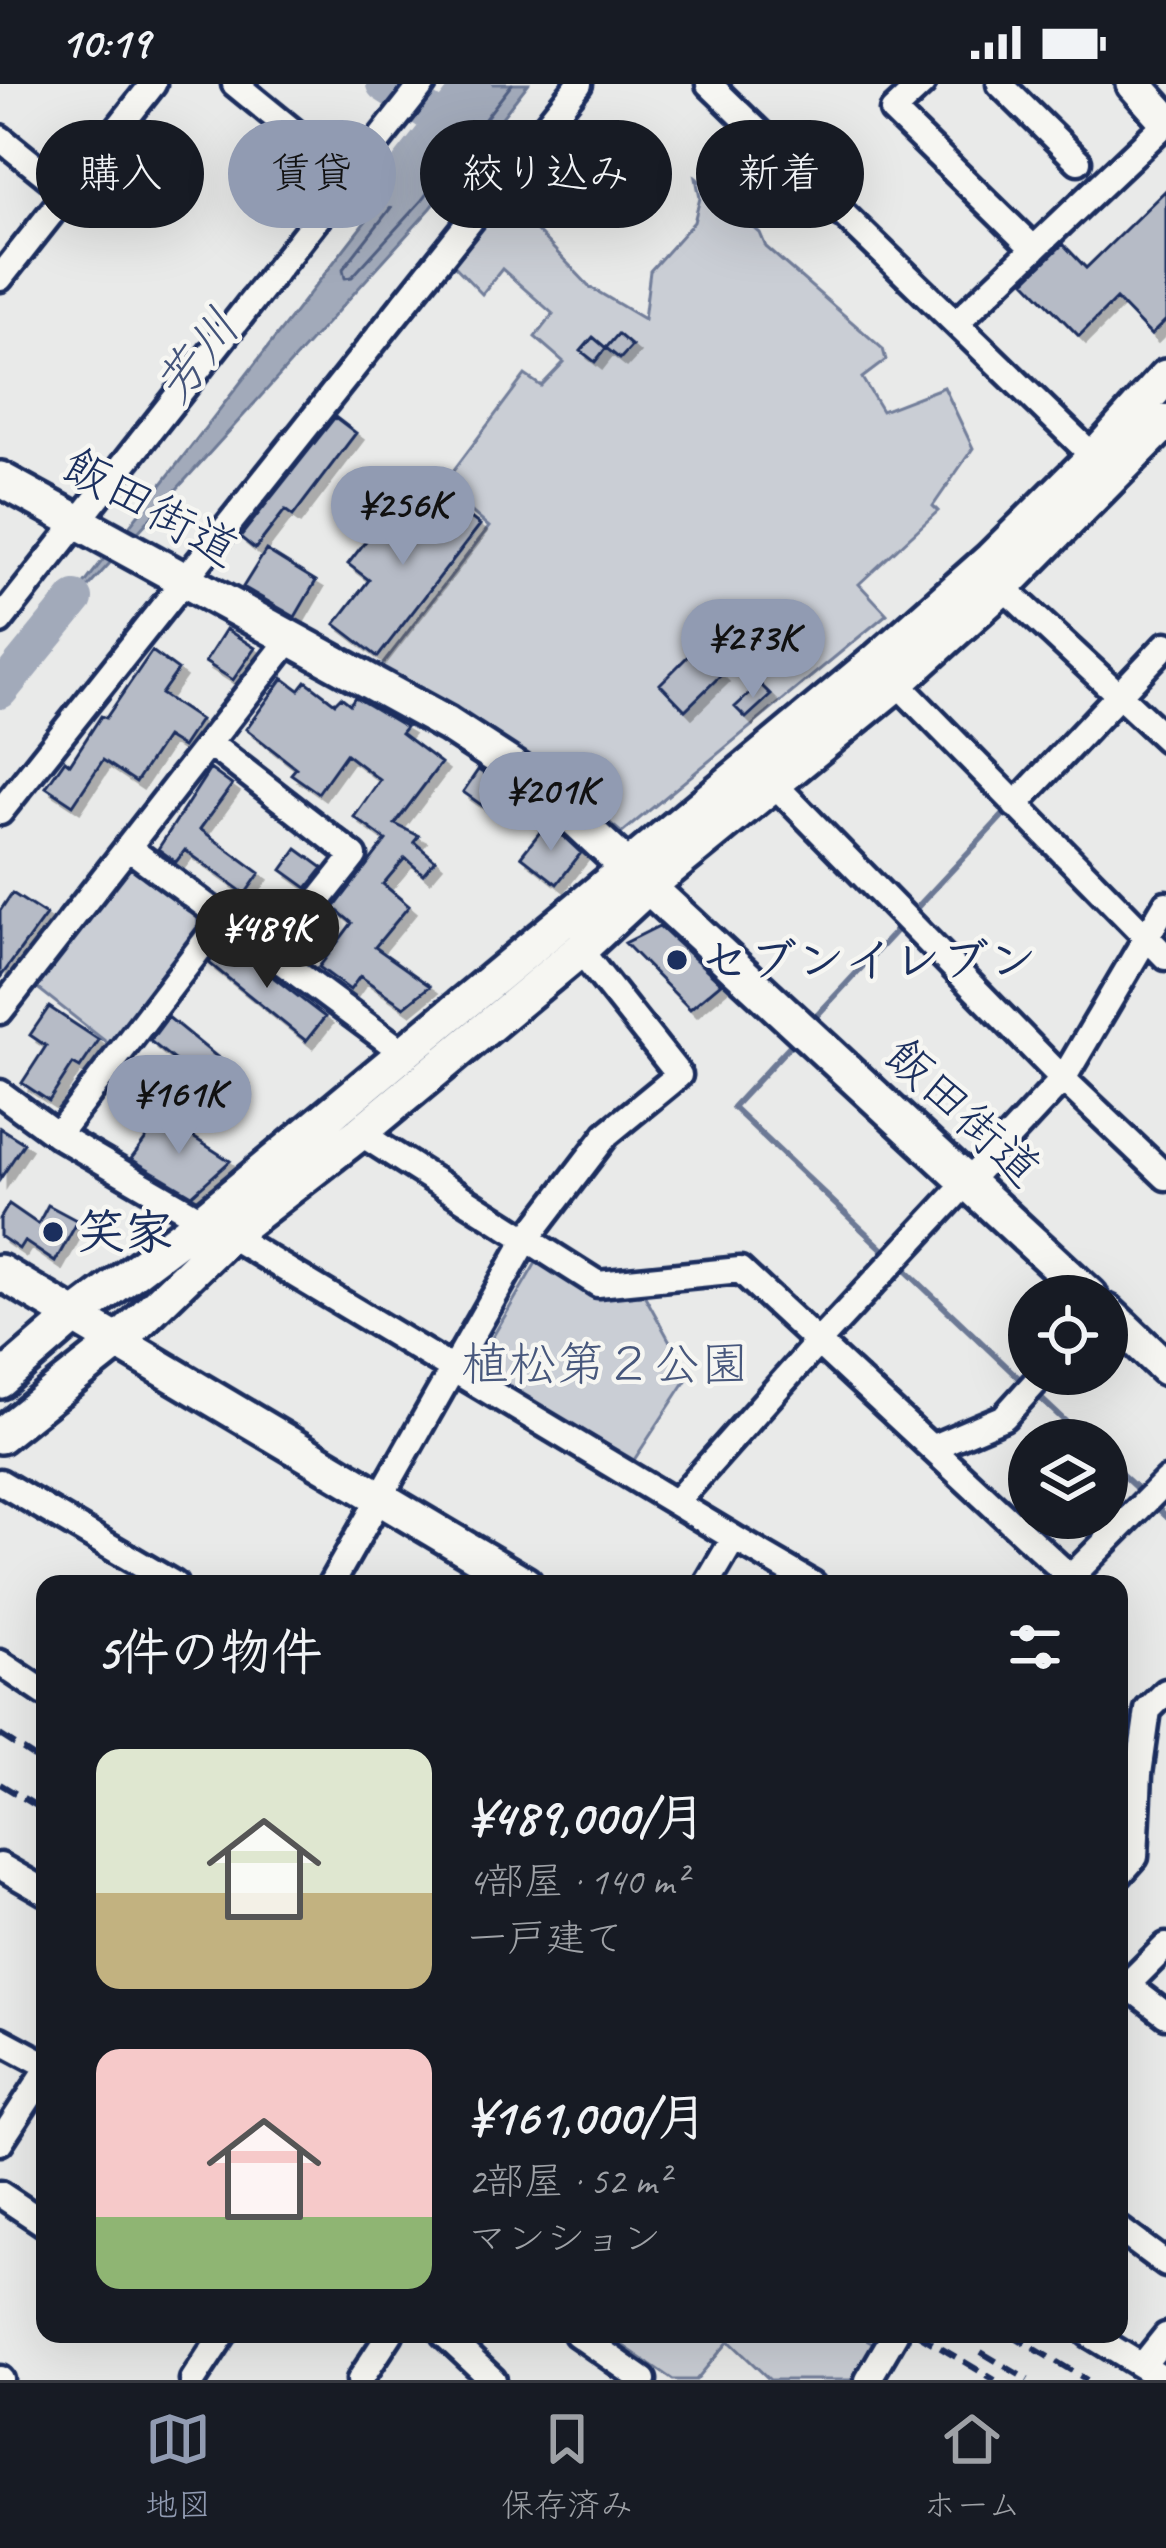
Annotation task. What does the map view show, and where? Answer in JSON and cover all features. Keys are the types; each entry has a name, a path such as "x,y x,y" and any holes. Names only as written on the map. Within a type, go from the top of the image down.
{"street":[{"path":"125,120 153,84"},
{"path":"235,84 279,120"},
{"path":"394,120 423,84"},
{"path":"0,812 579,84"},
{"path":"709,84 1094,457"},
{"path":"922,84 893,112 1034,249"},
{"path":"1000,84 1078,161"},
{"path":"956,322 1166,122 1134,84"},
{"path":"0,139 36,168"},
{"path":"0,278 39,228"},
{"path":"0,621 309,228"},
{"path":"0,1382 74,1317 360,1133 580,950 640,875 991,559 1166,377"},
{"path":"0,1436 118,1342 216,1227 404,1053 640,875 774,784 897,683 1003,586 1166,422"},
{"name":"飯田街道","path":"0,478 447,724 533,780 1068,1275"},
{"path":"1003,586 1166,739"},
{"path":"0,1011 291,638"},
{"path":"1015,806 1166,645"},
{"path":"897,683 1166,957"},
{"path":"210,744 354,856 274,957"},
{"path":"774,784 1063,1079 1166,1177"},
{"path":"130,849 404,1053"},
{"path":"676,1502 1063,1079 1166,904"},
{"path":"57,1135 223,918"},
{"path":"336,1575 526,1240 607,1134 679,1075 580,950"},
{"path":"0,1093 57,1135 797,1575"},
{"path":"360,1133 598,1284 740,1270 933,1447 1061,1575"},
{"path":"0,1272 510,1575"},
{"path":"1128,1332 1166,1368"},
{"path":"933,1447 1004,1417 1024,1395"},
{"path":"1071,1575 1166,1481"},
{"path":"0,1482 159,1575"},
{"path":"712,1575 734,1538"},
{"path":"0,1663 36,1687"},
{"path":"1128,1864 1135,1856 1129,1768 1148,1710 1163,1703"},
{"path":"0,1866 36,1887"},
{"path":"1128,1980 1166,1946"},
{"path":"1128,1991 1166,2015"},
{"path":"0,2040 36,2063"},
{"path":"0,2142 36,2084"},
{"path":"0,2194 36,2218"},
{"path":"1128,2235 1166,2264"},
{"path":"1142,2366 1166,2336"},
{"path":"193,2380 212,2343"},
{"path":"360,2380 384,2343"},
{"path":"454,2343 493,2380"},
{"path":"591,2343 643,2380"},
{"path":"875,2377 891,2343"},
{"path":"1104,2343 1165,2380"}],"green space":[{"path":"696,214 696,228 754,228 766,247 883,349 886,360 862,378 882,411 944,387 973,448 933,506 938,511 859,584 887,614 622,833 511,747 376,673 489,527 444,483 525,375 541,386 564,362 535,337 553,314 502,269 482,294 447,258 471,228 534,228 590,287 644,319 650,271"},
{"path":"137,867 197,913 198,928 110,1045 35,986 125,870"},
{"name":"植松第２公園","path":"537,1261 597,1295 641,1289 689,1376 634,1460 475,1367"},
{"path":"619,2343 727,2343 696,2380 673,2380"},
{"path":"731,2343 877,2345 858,2380 770,2380"}],"water":[{"path":"472,84 528,84 500,120 444,120"},
{"path":"420,151 420,220 44,636 360,228 396,228 396,182"}],"building":[{"path":"1166,190 1166,320 1151,335 1116,299 1079,336 1025,281 1063,244 1086,268"},
{"path":"618,334 632,346 620,359 606,348"},
{"path":"593,337 606,348 595,362 581,351"},
{"path":"335,417 356,433 293,516 285,510 255,549 240,537"},
{"path":"434,490 480,525 378,657 335,624 369,580 348,564 396,502 413,515"},
{"path":"266,550 316,581 295,617 243,587"},
{"path":"226,629 255,648 233,680 205,662"},
{"path":"695,649 721,675 685,710 660,684"},
{"path":"152,651 178,670 161,694 200,720 182,747 166,737 136,782 103,760 73,805 46,787 65,760 70,764 101,716 106,718"},
{"path":"283,678 299,690 306,681 335,703 341,697 350,704 355,697 406,727 401,733 441,763 395,824 419,836 414,842 435,860 423,874 405,858 383,884 409,906 375,947 430,986 404,1007 360,976 350,990 319,967 352,923 334,908 386,840 354,817 380,780 346,754 318,793 291,774 296,768 246,729"},
{"path":"760,684 771,695 746,718 735,707"},
{"path":"210,769 232,785 200,829 260,873 245,894 185,850 176,862 158,849"},
{"path":"478,770 503,785 487,809 463,792"},
{"path":"548,822 581,853 557,884 521,856"},
{"path":"297,849 323,868 307,888 282,870"},
{"path":"12,893 46,915 0,978 0,911"},
{"name":"セブンイレブン","path":"659,926 721,983 690,1009 625,943"},
{"path":"226,941 325,1017 306,1041 209,963"},
{"path":"49,1007 99,1040 80,1068 73,1064 49,1101 22,1083 46,1046 30,1035"},
{"path":"168,1017 243,1078 225,1101 150,1041"},
{"path":"162,1117 230,1161 192,1195 131,1159"},
{"path":"0,1128 24,1143 0,1179"},
{"path":"9,1204 38,1224 48,1205 78,1221 55,1262 24,1241 19,1249 0,1236 0,1219"}],"waterway":[{"path":"384,84 439,119"},
{"name":"芳川","path":"396,183 474,84"},
{"name":"芳川","path":"0,691 75,599"},
{"path":"911,914 1008,810"},
{"path":"809,1024 902,924"},
{"path":"796,1039 733,1107 890,1256"},
{"path":"900,1265 1008,1368"},
{"path":"1037,1395 1063,1419"},
{"path":"1128,1480 1142,1493"},
{"path":"1151,1502 1166,1516"}],"railway":[{"path":"0,1735 36,1758"},
{"path":"0,1784 36,1806"},
{"path":"932,2343 995,2380"},
{"path":"1025,2343 1087,2380"},
{"path":"981,2352 1028,2380"}],"place":[{"name":"セブンイレブン","path":"677,960"},
{"name":"笑家","path":"53,1232"}]}
